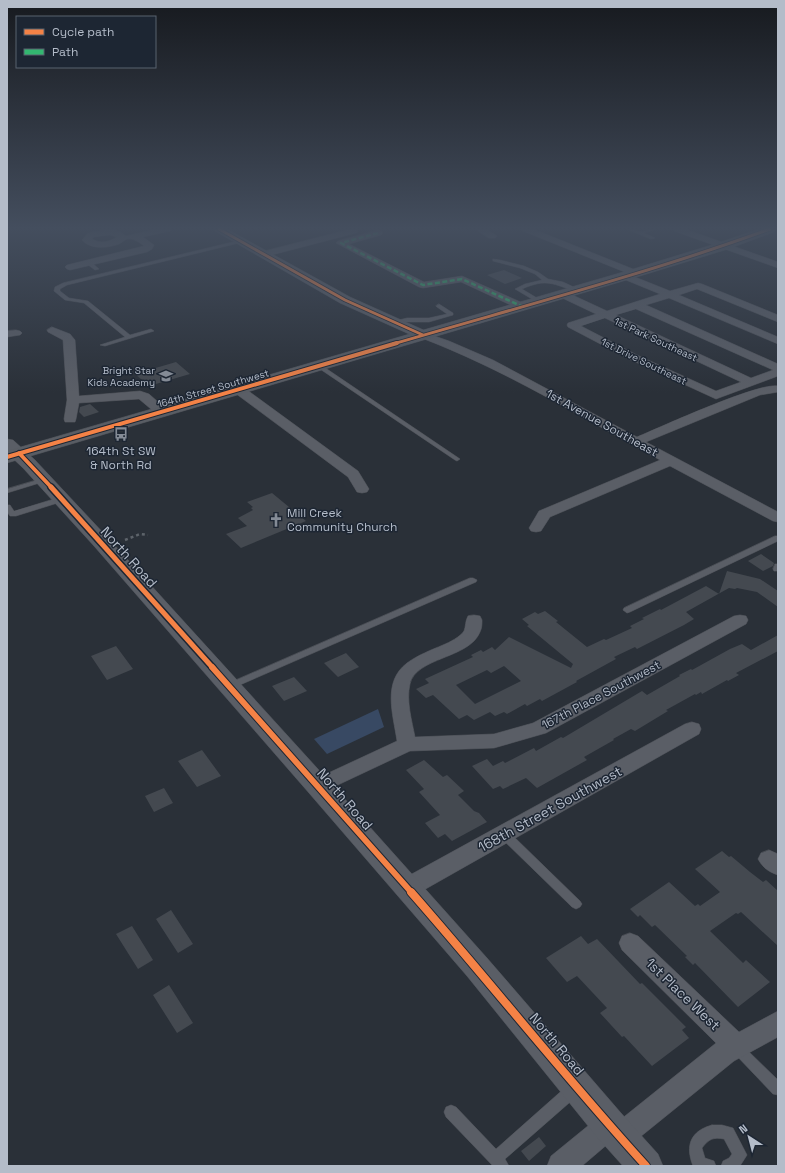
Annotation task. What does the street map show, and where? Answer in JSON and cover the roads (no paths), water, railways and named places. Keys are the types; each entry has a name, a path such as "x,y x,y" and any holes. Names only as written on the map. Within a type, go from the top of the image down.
{"main road":[{"name":"164th Street Southwest","path":"11,451 162,412 598,284"}],"street":[{"path":"316,284 345,300 423,335"},
{"path":"421,284 423,285 431,284"},
{"path":"472,284 521,306"},
{"path":"648,284 668,295 778,341"},
{"path":"605,315 698,286 778,319"},
{"name":"1st Park Southeast","path":"562,294 750,382"},
{"path":"637,305 778,368"},
{"name":"1st Drive Southeast","path":"605,315 572,325 633,357 716,395 750,382"},
{"path":"52,330 66,336 69,340 73,400 70,419"},
{"name":"1st Avenue Southeast","path":"423,335 459,348 492,363 670,461 778,518"},
{"path":"750,382 778,372"},
{"path":"636,442 758,392 774,389"},
{"path":"239,390 353,474 362,489"},
{"path":"73,400 140,395 145,397 162,412"},
{"name":"North Road","path":"11,451 44,480 318,786 477,967 646,1166"},
{"path":"536,528 544,514 670,461"},
{"path":"407,744 401,705 401,684 406,674 415,666 460,643 471,634 474,620"},
{"name":"167th Place Southwest","path":"318,786 407,744 494,741 538,728 740,620"},
{"name":"168th Street Southwest","path":"407,888 692,729"},
{"name":"1st Place West","path":"630,943 717,1026 735,1046"},
{"path":"561,1166 615,1131 725,1052 768,1030 778,1023"}],"lane":[{"path":"66,284 57,288 57,291 67,299 86,302 129,337"},
{"path":"534,284 518,289 539,301"},
{"path":"563,284 577,290"},
{"path":"394,322 407,320 429,320 451,314 439,306"},
{"path":"103,345 151,331"},
{"path":"319,366 457,459"},
{"path":"7,491 44,480"},
{"path":"7,507 10,516 61,499"},
{"path":"627,610 778,538"},
{"path":"229,686 473,580"},
{"path":"504,834 576,904"},
{"path":"735,1046 778,1089"},
{"path":"451,1112 498,1162 577,1086"},
{"path":"701,1165 695,1146 704,1134 715,1130 728,1134 740,1155 734,1163 728,1166"}],"water":[{"path":"378,709 384,727 327,754 314,739"}],"place":[{"name":"Bright Star Kids Academy","path":"166,376"},
{"name":"164th St SW & North Rd","path":"121,434"},
{"name":"Mill Creek Community Church","path":"276,520"}]}
